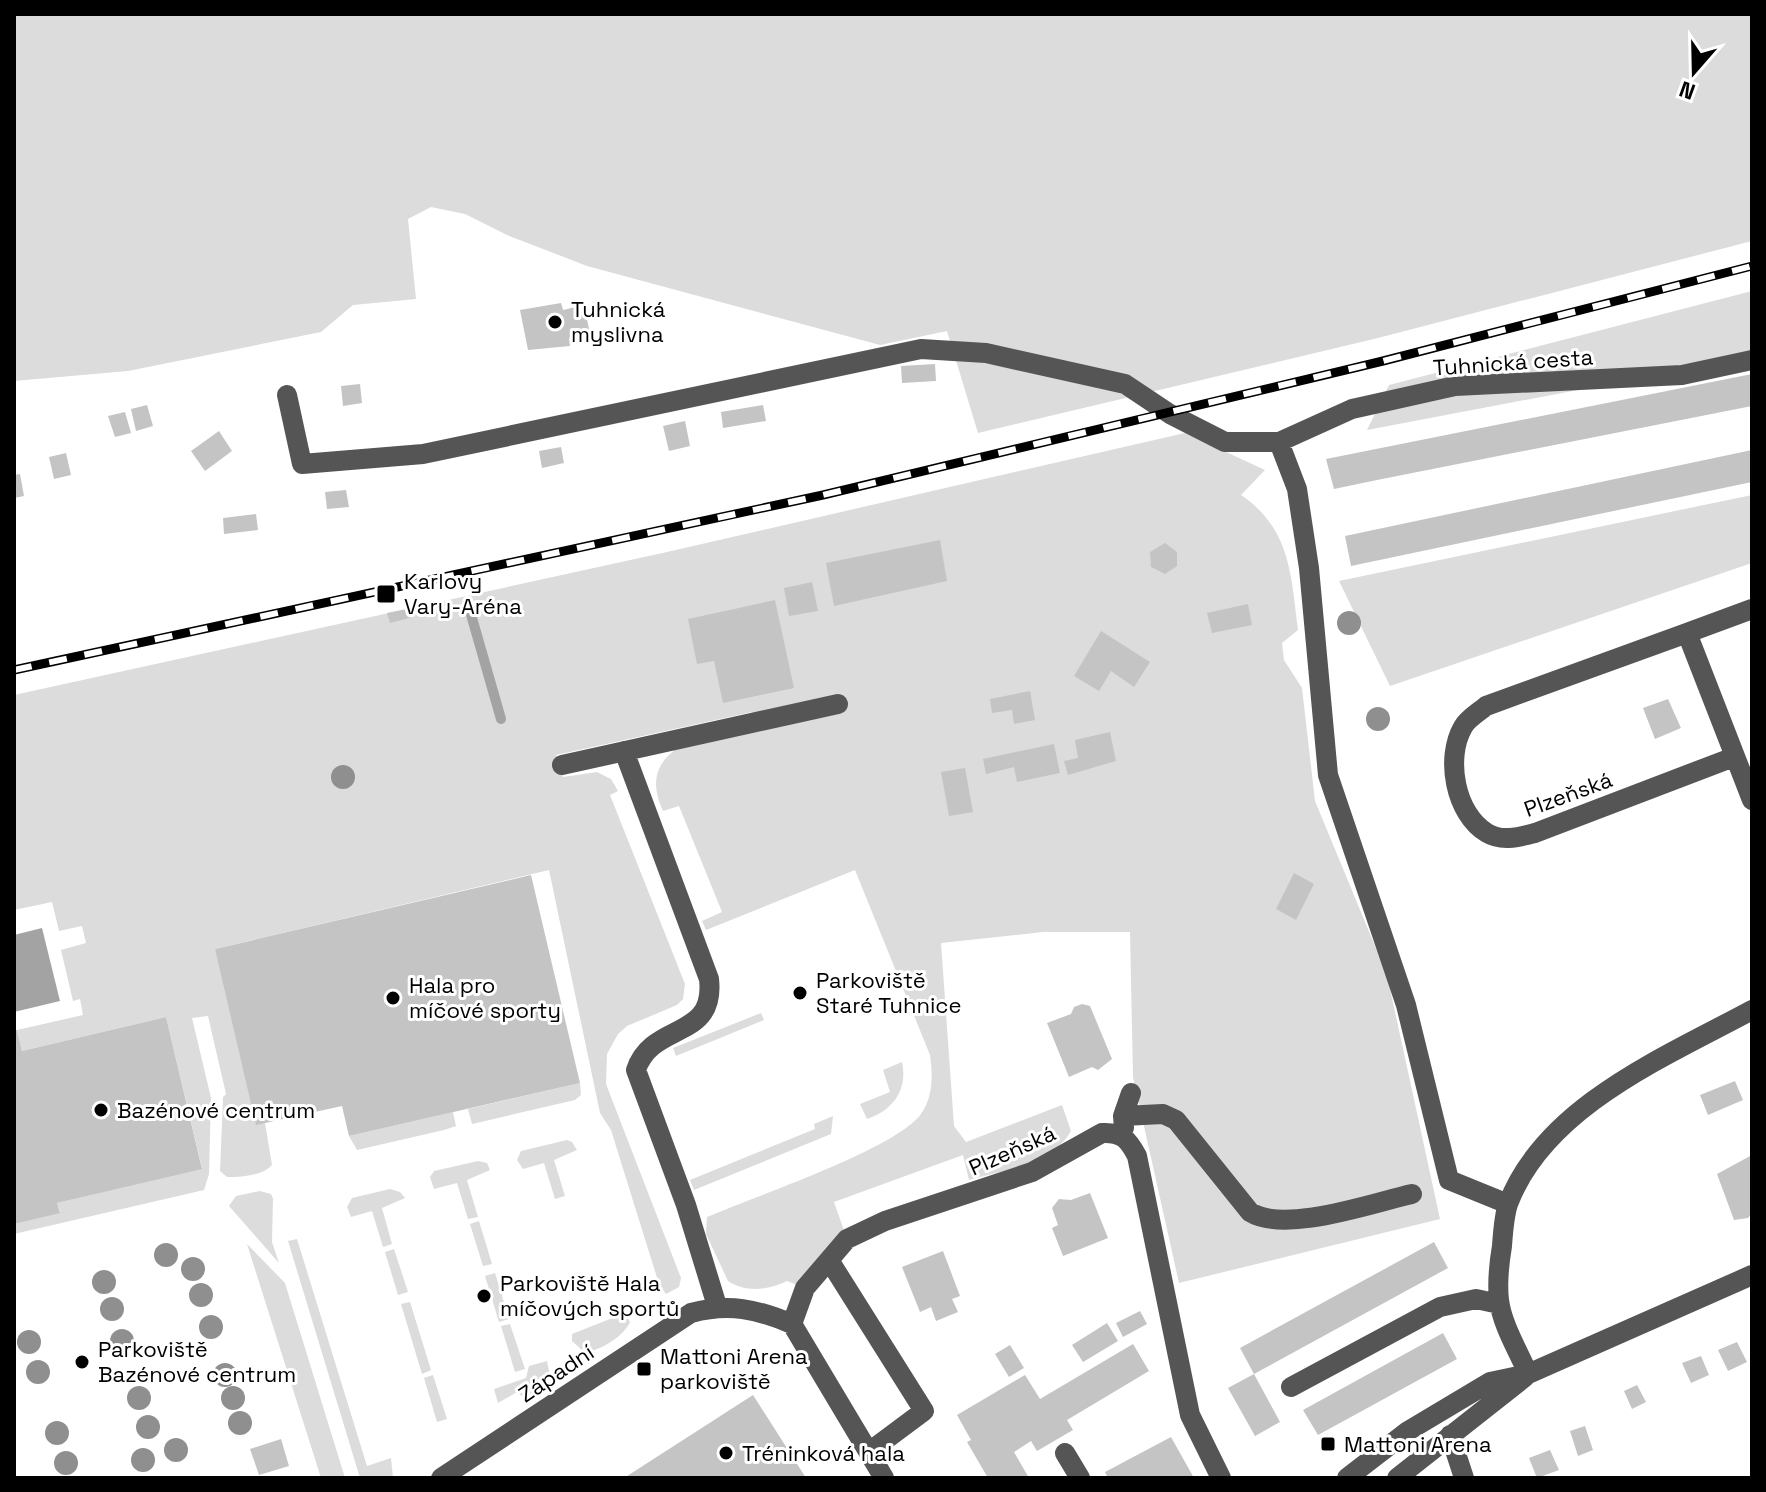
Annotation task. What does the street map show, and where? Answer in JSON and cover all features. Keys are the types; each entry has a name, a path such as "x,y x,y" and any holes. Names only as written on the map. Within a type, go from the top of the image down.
{"street":[{"name":"Tuhnická cesta","path":"287,395 302,464 423,454 921,349 986,353 1072,369 1125,384 1170,414 1225,442 1279,442 1352,409 1455,386 1682,375 1752,360"},
{"path":"1279,442 1297,489 1309,568 1328,775 1406,1005 1449,1180 1508,1204"},
{"name":"Plzeňská","path":"1734,757 1535,833 1510,839 1488,834 1471,819 1462,804 1454,775 1456,749 1463,726 1486,706 1752,609"},
{"path":"1687,633 1752,800"},
{"path":"562,765 838,704"},
{"path":"624,751 709,979 711,999 707,1010 697,1021 645,1051 636,1070 686,1205 717,1306"},
{"path":"1528,1374 1499,1304 1497,1277 1508,1204 1545,1144 1582,1108 1629,1076 1752,1010"},
{"path":"1131,1093 1124,1126 1137,1156 1190,1415 1221,1478"},
{"name":"Plzeňská","path":"792,1324 805,1288 847,1239 885,1221 1032,1172 1102,1133 1163,1114 1176,1120 1250,1212 1262,1219 1278,1222 1309,1217 1412,1194"},
{"path":"829,1260 924,1411 869,1452"},
{"path":"1347,1478 1408,1431 1490,1382 1528,1374 1752,1275"},
{"path":"1291,1387 1440,1307 1476,1299 1499,1304"},
{"name":"Západní","path":"441,1478 691,1313 717,1306 760,1310 792,1324"},
{"path":"792,1324 884,1478"},
{"path":"1397,1478 1492,1406 1528,1374"},
{"path":"1450,1435 1464,1478"},
{"path":"1065,1453 1080,1478"}],"shaded area":[{"path":"14,14 1752,14 1752,241 1378,338 978,433 947,331 880,345 587,266 507,235 465,214 431,207 408,219 416,299 353,305 321,332 128,371 14,381"},
{"path":"1752,291 1752,357 1367,430 1389,385"},
{"path":"1185,433 1265,470 1241,495 1258,508 1270,523 1286,555 1298,630 1282,643 1284,660 1302,688 1315,801 1387,975 1440,1219 1179,1283 1133,1077 1130,932 1043,932 941,943 954,1126 966,1142 1062,1105 1071,1131 1063,1142 1040,1159 996,1173 969,1180 963,1155 834,1202 847,1239 805,1288 787,1281 750,1289 728,1281 706,1234 707,1217 854,1157 907,1128 921,1114 928,1100 932,1078 930,1055 855,870 706,930 702,921 722,912 679,806 663,811 656,789 658,771 667,757 681,746 752,712 556,755 563,777 597,772 611,779 618,791 610,795 685,984 683,999 677,1005 627,1026 618,1034 607,1054 606,1084 681,1278 679,1287 666,1294 659,1284 611,1130 600,1113 549,870 215,949 265,1123 272,1165 263,1172 245,1176 227,1177 220,1171 223,1097 226,1094 208,1016 192,1018 211,1098 209,1174 204,1190 14,1234 14,1224 60,1212 57,1203 202,1168 166,1017 22,1051 17,1030 83,1015 80,999 73,1001 61,950 86,943 82,926 59,931 52,902 14,910 14,695 667,552"},
{"path":"1752,495 1752,563 1390,686 1339,581"},
{"path":"42,928 60,1001 14,1012 14,935"},
{"path":"761,1013 764,1020 676,1056 673,1048"},
{"path":"902,1062 903,1081 896,1098 884,1110 867,1119 860,1104 890,1092 883,1070"},
{"path":"580,1083 581,1095 575,1100 472,1124 468,1109"},
{"path":"453,1112 456,1126 444,1130 357,1150 349,1136"},
{"path":"833,1116 831,1134 694,1190 690,1180 815,1129 814,1124"},
{"path":"567,1140 577,1150 554,1160 565,1196 555,1199 544,1163 523,1169 517,1160 521,1151"},
{"path":"478,1161 487,1163 490,1170 467,1180 478,1217 468,1219 457,1183 434,1189 430,1177 434,1171"},
{"path":"390,1189 400,1192 405,1198 382,1208 392,1244 383,1247 372,1211 351,1217 347,1207 352,1198"},
{"path":"260,1191 271,1194 273,1199 272,1242 279,1263 229,1206 236,1196"},
{"path":"479,1221 492,1264 483,1266 470,1224"},
{"path":"297,1239 367,1466 391,1458 393,1478 360,1478 288,1241"},
{"path":"247,1244 285,1283 345,1478 321,1478"},
{"path":"394,1249 408,1292 398,1295 385,1252"},
{"path":"495,1273 509,1319 499,1322 485,1276"},
{"path":"410,1302 431,1370 422,1374 401,1304"},
{"path":"625,1313 630,1322 627,1327 604,1346 584,1352 572,1341 572,1334"},
{"path":"510,1324 525,1369 515,1372 501,1326"},
{"path":"547,1361 550,1376 545,1385 524,1398 517,1392 498,1403 494,1389 526,1378 529,1366"},
{"path":"433,1375 447,1419 437,1422 424,1378"}],"building":[{"name":"Tuhnická myslivna","path":"561,303 563,310 584,305 590,334 569,338 570,346 528,350 520,310"},
{"path":"935,364 936,381 902,383 901,366"},
{"path":"1752,374 1752,406 1334,489 1326,459"},
{"path":"360,384 362,403 343,406 341,386"},
{"path":"147,405 153,426 136,431 131,409"},
{"path":"763,405 766,421 723,428 721,412"},
{"path":"125,412 131,433 115,437 108,416"},
{"path":"685,421 690,446 669,451 663,426"},
{"path":"219,431 232,451 205,471 191,451"},
{"path":"561,447 564,463 542,468 539,451"},
{"path":"1752,450 1752,482 1351,566 1345,536"},
{"path":"66,453 71,475 54,479 49,457"},
{"path":"20,474 24,496 14,498 14,475"},
{"path":"346,490 349,507 327,509 325,492"},
{"path":"256,514 258,530 224,534 223,518"},
{"path":"940,540 947,581 834,606 826,563"},
{"path":"1165,543 1177,552 1177,566 1165,574 1151,567 1150,552"},
{"path":"812,582 818,611 789,616 784,588"},
{"path":"775,600 794,688 723,703 714,661 697,664 688,619"},
{"path":"1248,604 1252,625 1212,633 1207,613"},
{"path":"407,609 409,618 390,623 387,613"},
{"path":"1101,631 1150,662 1134,687 1111,671 1099,691 1074,676"},
{"path":"1030,691 1035,720 1014,724 1012,710 992,713 990,699"},
{"path":"1668,699 1681,728 1655,739 1643,708"},
{"path":"1110,732 1116,761 1068,775 1064,761 1078,758 1075,740"},
{"path":"1054,744 1060,773 1017,782 1014,767 986,774 983,759"},
{"path":"965,768 973,812 949,816 941,772"},
{"path":"1294,873 1314,884 1296,920 1276,909"},
{"name":"Hala pro míčové sporty","path":"531,875 580,1083 349,1136 342,1106 256,1125 215,949"},
{"path":"1082,1004 1090,1006 1112,1059 1098,1070 1092,1067 1069,1077 1047,1023 1071,1014 1074,1007"},
{"name":"Bazénové centrum","path":"166,1017 202,1169 57,1203 60,1213 14,1224 14,1031 17,1030 22,1051"},
{"path":"1735,1081 1743,1100 1708,1115 1700,1095"},
{"path":"1752,1155 1752,1213 1748,1218 1734,1220 1717,1174"},
{"path":"1090,1193 1108,1238 1063,1256 1052,1228 1058,1225 1052,1208 1059,1199 1071,1200"},
{"path":"1434,1242 1448,1268 1254,1374 1240,1348"},
{"path":"943,1251 960,1296 952,1299 958,1312 936,1321 931,1307 920,1312 902,1267"},
{"path":"1140,1311 1147,1324 1123,1337 1116,1323"},
{"path":"1107,1323 1118,1341 1083,1362 1072,1345"},
{"path":"1443,1333 1457,1359 1318,1435 1303,1410"},
{"path":"1737,1342 1747,1362 1728,1371 1718,1350"},
{"path":"1133,1344 1149,1371 1067,1420 1073,1430 1037,1451 1031,1441 1014,1452 1029,1478 988,1478 967,1442 971,1440 957,1415 1025,1375 1040,1399"},
{"path":"1010,1345 1024,1368 1009,1377 995,1354"},
{"path":"1701,1356 1709,1375 1691,1383 1682,1363"},
{"path":"1254,1374 1280,1422 1255,1436 1228,1388"},
{"path":"1637,1385 1646,1402 1632,1409 1624,1391"},
{"name":"Tréninková hala","path":"753,1395 806,1478 624,1478"},
{"path":"1585,1426 1593,1450 1578,1456 1570,1431"},
{"path":"1171,1437 1194,1478 1108,1478 1105,1472"},
{"path":"281,1439 289,1466 259,1475 250,1449"},
{"path":"1550,1450 1559,1470 1537,1478 1529,1458"}],"waterway":[{"path":"470,611 501,719"}],"railway":[{"path":"14,670 823,495 1383,361 1752,266"}],"place":[{"name":"Tuhnická myslivna","path":"555,322"},
{"name":"Karlovy Vary-Aréna","path":"386,594"},
{"name":"Parkoviště Staré Tuhnice","path":"800,993"},
{"name":"Hala pro míčové sporty","path":"393,998"},
{"name":"Bazénové centrum","path":"101,1110"},
{"name":"Parkoviště Hala míčových sportů","path":"484,1296"},
{"name":"Parkoviště Bazénové centrum","path":"82,1362"},
{"name":"Mattoni Arena parkoviště","path":"644,1369"},
{"name":"Mattoni Arena","path":"1328,1444"},
{"name":"Tréninková hala","path":"726,1453"}]}
